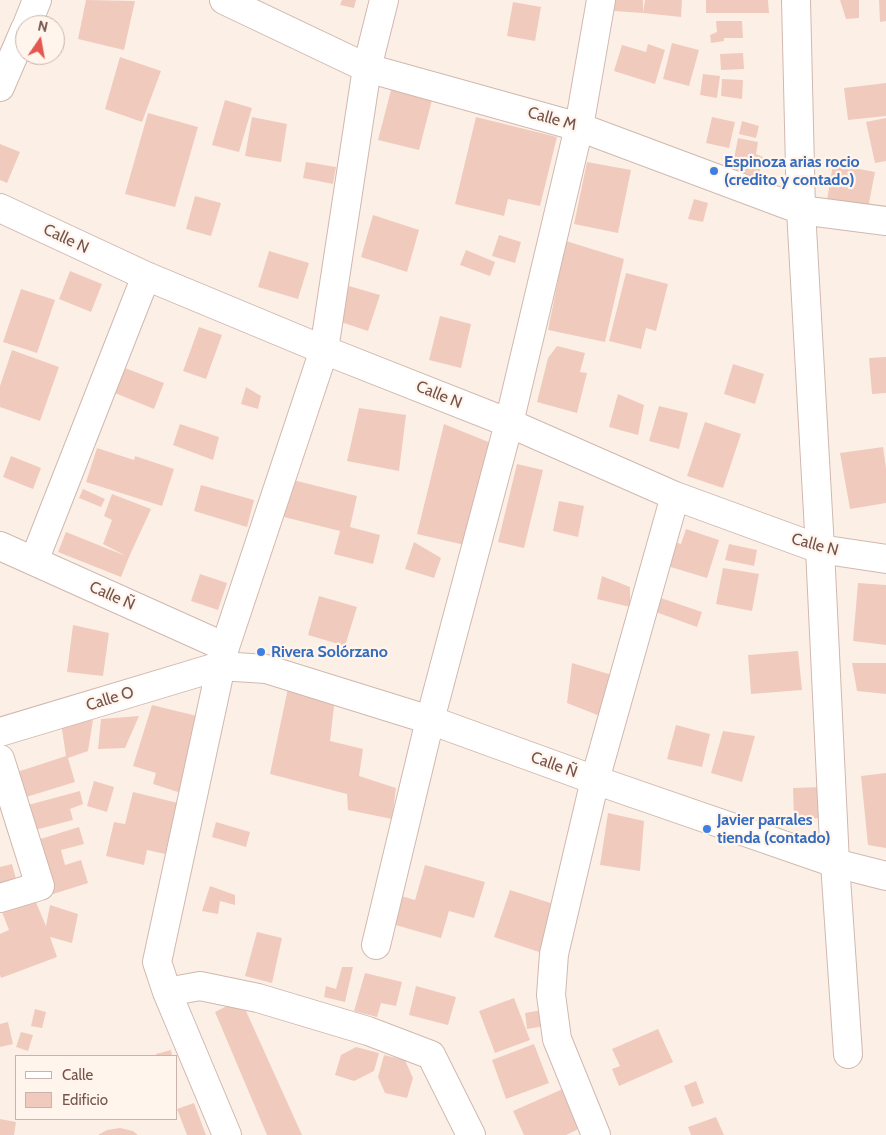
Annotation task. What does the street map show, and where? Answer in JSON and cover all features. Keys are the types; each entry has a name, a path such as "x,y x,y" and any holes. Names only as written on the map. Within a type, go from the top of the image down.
{"street":[{"path":"31,15 38,0"},
{"name":"Calle M","path":"224,0 367,68 580,126 801,210 886,222"},
{"path":"226,1135 166,992 157,962 222,657 324,350 367,68 384,0"},
{"path":"376,945 430,720 509,423 580,126 601,0"},
{"path":"796,0 801,210 835,862 848,1054"},
{"path":"0,87 15,52"},
{"name":"Calle N","path":"0,208 146,276 324,350 509,423 675,496 820,550 886,560"},
{"path":"34,561 146,276"},
{"path":"596,1135 557,1039 551,996 554,954 595,780 675,496"},
{"name":"Calle Ñ","path":"0,546 34,561 222,657 430,720 595,780 835,862 886,876"},
{"name":"Calle O","path":"0,732 222,657"},
{"path":"0,759 40,886 0,898"},
{"path":"166,992 200,986 258,998 368,1031 431,1055 471,1135"}],"building":[{"path":"86,0 135,1 124,50 78,39"},
{"path":"342,0 356,0 354,8 340,5"},
{"path":"614,0 643,0 643,13 614,11"},
{"path":"645,0 682,0 681,17 643,13"},
{"path":"706,0 768,0 769,13 706,13"},
{"path":"840,0 859,0 859,18 846,19"},
{"path":"879,0 886,0 886,21 880,22"},
{"path":"513,2 541,7 535,41 507,36"},
{"path":"716,21 742,21 743,38 724,38 724,41 711,43 710,35 717,32"},
{"path":"672,43 699,50 689,86 663,79"},
{"path":"648,44 665,50 655,84 614,71 622,45 646,52"},
{"path":"743,53 744,69 721,70 720,54"},
{"path":"120,57 161,71 142,122 105,109"},
{"path":"703,74 720,76 717,98 700,95"},
{"path":"722,79 743,80 742,99 721,96"},
{"path":"886,83 886,116 848,120 844,88"},
{"path":"391,90 432,100 419,150 378,140"},
{"path":"225,100 252,108 239,152 212,145"},
{"path":"148,113 198,127 175,207 125,194"},
{"path":"252,117 287,124 281,162 245,156"},
{"path":"476,117 557,137 540,206 508,199 504,216 455,204"},
{"path":"712,117 735,122 729,148 706,143"},
{"path":"886,118 886,161 875,163 866,122"},
{"path":"742,121 759,126 756,138 739,134"},
{"path":"738,138 758,142 756,154 763,157 758,180 731,174"},
{"path":"0,144 20,152 7,183 0,180"},
{"path":"306,162 336,167 333,184 303,178"},
{"path":"587,162 631,170 618,233 574,224"},
{"path":"833,164 875,172 868,208 827,200"},
{"path":"195,196 221,203 211,236 186,229"},
{"path":"694,199 708,203 703,222 688,219"},
{"path":"373,215 419,230 407,272 361,257"},
{"path":"499,235 521,242 515,263 492,256"},
{"path":"566,241 624,259 605,342 548,330"},
{"path":"466,250 495,262 490,276 460,265"},
{"path":"269,251 309,263 298,299 258,287"},
{"path":"70,271 102,284 91,312 59,299"},
{"path":"626,273 668,284 656,331 646,328 641,349 609,341"},
{"path":"349,286 380,295 368,331 338,321"},
{"path":"21,289 55,300 37,353 3,342"},
{"path":"440,316 471,324 461,368 429,360"},
{"path":"199,327 222,335 206,379 183,371"},
{"path":"557,346 585,353 580,372 587,373 577,413 537,402 548,358"},
{"path":"12,350 59,367 40,421 0,407 0,386"},
{"path":"886,357 886,393 872,394 869,358"},
{"path":"733,364 764,374 755,404 724,394"},
{"path":"125,368 164,383 154,409 115,393"},
{"path":"246,387 261,396 258,409 241,404"},
{"path":"618,394 644,405 638,435 609,427"},
{"path":"659,406 688,413 679,449 649,441"},
{"path":"359,408 406,415 399,471 347,461"},
{"path":"705,422 741,434 723,488 687,476"},
{"path":"180,424 219,437 213,460 173,445"},
{"path":"444,424 491,443 469,546 417,534"},
{"path":"883,447 886,468 886,503 850,509 840,453"},
{"path":"97,448 134,460 135,456 174,469 162,506 86,482"},
{"path":"11,456 41,468 33,489 3,477"},
{"path":"517,464 543,470 524,548 498,542"},
{"path":"293,480 357,496 350,527 380,535 373,564 334,554 340,531 284,517"},
{"path":"201,485 254,500 247,527 194,511"},
{"path":"83,489 105,499 101,507 79,498"},
{"path":"112,494 151,509 121,577 58,552 66,532 126,556 103,544 112,520 104,516"},
{"path":"559,501 584,506 578,537 553,531"},
{"path":"686,529 719,540 707,578 664,565 671,541 681,544"},
{"path":"414,542 441,558 434,578 405,569"},
{"path":"729,544 757,550 754,566 725,560"},
{"path":"723,568 759,574 752,611 716,604"},
{"path":"200,574 227,583 218,610 191,601"},
{"path":"602,576 630,587 630,607 597,599"},
{"path":"858,583 886,585 886,645 853,641"},
{"path":"319,596 357,607 345,646 308,635"},
{"path":"658,597 702,612 697,627 653,611"},
{"path":"73,625 109,633 103,676 67,672"},
{"path":"798,651 802,690 751,694 748,655"},
{"path":"572,663 612,675 600,716 567,703"},
{"path":"852,663 886,663 886,694 857,691"},
{"path":"288,688 335,697 330,741 363,749 359,776 396,788 392,819 348,810 347,794 270,774"},
{"path":"152,705 201,717 181,793 153,784 156,773 133,766"},
{"path":"139,716 125,748 98,749 101,719"},
{"path":"93,720 88,751 68,758 75,782 23,798 14,773 66,756 61,723"},
{"path":"676,725 710,734 702,767 667,759"},
{"path":"723,731 755,736 742,782 711,773"},
{"path":"886,773 886,848 868,845 861,776"},
{"path":"94,781 114,787 107,812 87,806"},
{"path":"821,787 822,818 794,819 793,788"},
{"path":"80,791 83,804 70,809 73,820 35,830 28,805"},
{"path":"133,792 178,803 165,854 147,850 144,865 106,856 114,822 125,824"},
{"path":"608,813 644,821 640,871 600,865"},
{"path":"216,822 250,832 246,847 212,837"},
{"path":"79,827 84,844 61,850 65,865 81,860 88,883 50,895 34,841"},
{"path":"12,864 16,879 0,883 0,867"},
{"path":"425,865 485,882 474,918 449,911 441,938 392,924 401,896 415,900"},
{"path":"210,886 235,895 235,905 220,901 218,914 202,911"},
{"path":"510,890 563,907 548,955 494,937"},
{"path":"35,900 46,926 50,905 78,914 72,943 50,937 57,957 1,978 0,934 9,930 2,912"},
{"path":"257,932 282,938 272,983 245,976"},
{"path":"342,967 353,967 345,1002 324,997 326,986 336,989"},
{"path":"365,973 402,982 396,1006 381,1003 377,1017 354,1011"},
{"path":"416,986 456,997 448,1025 409,1015"},
{"path":"514,998 530,1040 495,1053 479,1011"},
{"path":"229,1005 246,1011 302,1135 267,1135 215,1012"},
{"path":"35,1009 46,1012 42,1028 31,1026"},
{"path":"542,1010 545,1026 527,1029 525,1013"},
{"path":"8,1022 13,1044 0,1047 0,1024"},
{"path":"658,1029 673,1062 619,1086 612,1069 620,1066 612,1049"},
{"path":"21,1032 33,1035 28,1051 16,1047"},
{"path":"534,1044 549,1083 506,1099 492,1060"},
{"path":"356,1047 379,1053 374,1071 354,1081 335,1075 341,1055"},
{"path":"171,1050 172,1055 156,1055"},
{"path":"384,1055 405,1060 413,1078 407,1098 385,1093 378,1077"},
{"path":"696,1081 704,1103 692,1107 684,1086"},
{"path":"565,1088 583,1127 566,1135 524,1135 513,1111"},
{"path":"194,1103 206,1135 187,1135 178,1109"},
{"path":"716,1117 724,1135 691,1135 688,1127"},
{"path":"0,1119 16,1122 14,1135 0,1135"},
{"path":"120,1128 133,1131 138,1135 98,1135 107,1130"}],"place":[{"name":"Espinoza arias rocio (credito y contado)","path":"714,171"},
{"name":"Rivera Solórzano","path":"261,652"},
{"name":"Javier parrales tienda (contado)","path":"707,829"}]}
